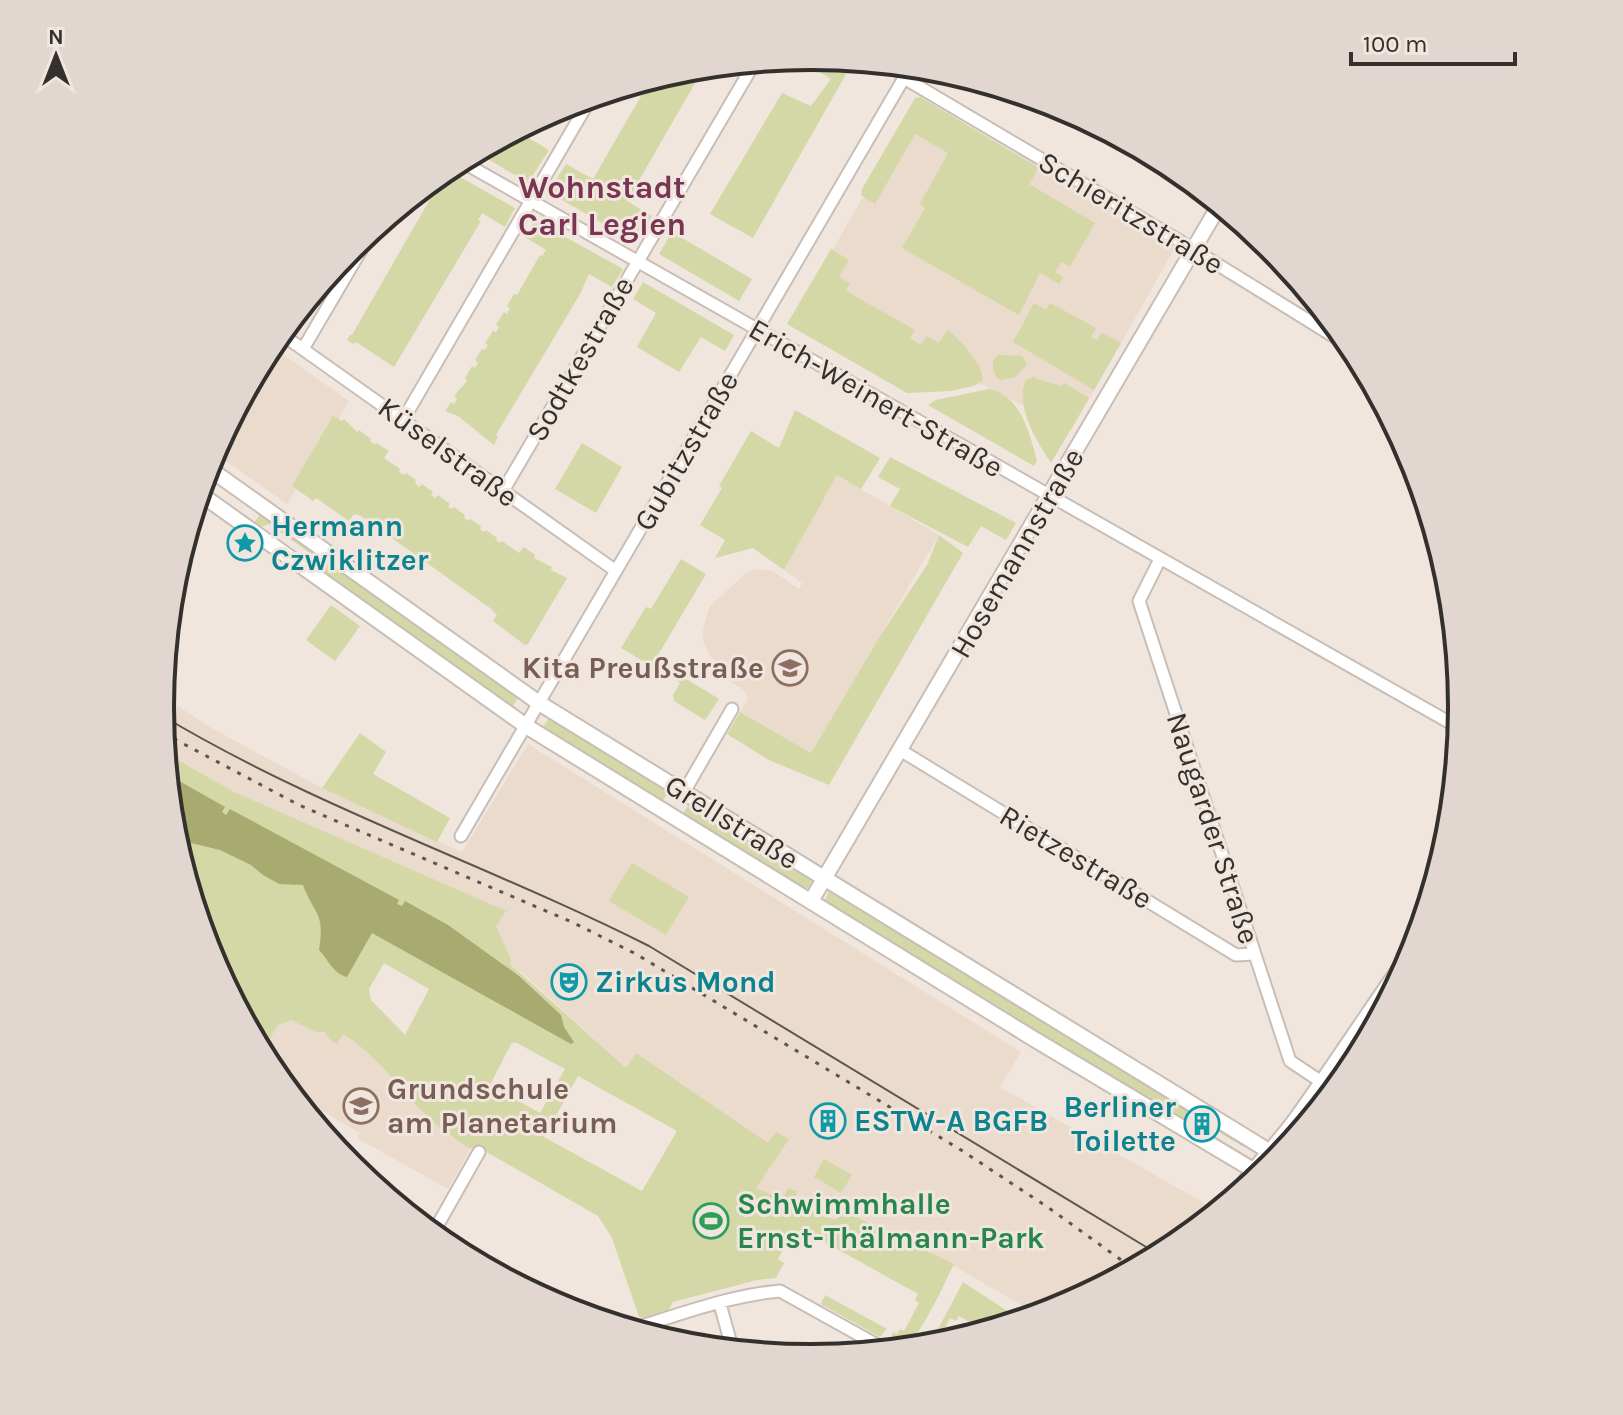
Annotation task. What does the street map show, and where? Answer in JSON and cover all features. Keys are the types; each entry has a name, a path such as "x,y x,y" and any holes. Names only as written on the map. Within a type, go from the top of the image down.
{"main road":[{"path":"1306,1110 1368,1018"}],"street":[{"name":"Sodtkestraße","path":"503,491 748,73"},
{"name":"Schieritzstraße","path":"904,78 1194,249 1326,331"},
{"name":"Gubitzstraße","path":"461,836 904,78"},
{"path":"403,420 582,114"},
{"name":"Erich-Weinert-Straße","path":"472,168 1449,722"},
{"name":"Hosemannstraße","path":"811,901 1214,214"},
{"path":"303,349 351,268"},
{"name":"Küselstraße","path":"290,340 616,571"},
{"name":"Grellstraße","path":"219,475 539,703 1268,1151"},
{"name":"Grellstraße","path":"209,500 526,726 1251,1168"},
{"name":"Naugarder Straße","path":"1160,559 1139,601 1290,1061 1323,1083"},
{"path":"671,813 732,709"},
{"name":"Rietzestraße","path":"900,750 1236,955 1253,954"},
{"path":"438,1224 479,1152"},
{"path":"650,1324 760,1293 780,1291 872,1342"},
{"path":"720,1304 730,1340"}],"shaded area":[{"path":"920,97 1175,248 1071,431 808,293"},
{"path":"281,353 349,401 287,504 225,460 259,389"},
{"path":"837,475 939,535 811,753 740,712 748,699 744,690 731,682 709,654 703,640 703,630 709,607 746,573 755,569 773,571 799,589 802,583 784,570"},
{"path":"174,704 213,729 322,788 462,852 528,744 1021,1052 1000,1087 1209,1206 1130,1260 1025,1307 927,1250 846,1211 836,1220 792,1205 796,1191 788,1188 784,1199 756,1188 524,974 450,921 178,776"},
{"name":"Grundschule am Planetarium","path":"291,1020 316,1032 325,1032 337,1043 342,1034 363,1046 423,1112 470,1149 448,1189 357,1138 360,1133 322,1111 320,1113 268,1041 278,1025"}],"green space":[{"path":"817,70 848,71 753,238 710,214 782,93 811,106 831,79"},
{"path":"697,80 627,201 652,216 637,243 548,192 566,164 593,179 643,93"},
{"path":"920,97 1039,168 1029,184 1095,223 1070,267 1061,262 1055,272 1063,277 1059,284 1040,273 1019,315 902,248 925,208 920,204 948,153 915,134 875,204 861,195 915,98"},
{"path":"527,137 549,150 528,183 487,159"},
{"path":"459,176 515,208 505,227 482,213 478,220 481,221 394,367 356,342 353,344 347,340 432,195"},
{"path":"535,220 623,269 612,287 589,274 496,435 494,445 458,416 445,411 451,402 454,404 457,398 454,396 467,381 465,378 472,366 475,368 478,363 475,360 482,349 485,350 488,345 485,343 493,331 496,332 499,327 496,325 504,312 507,314 510,309 507,306 514,294 517,295 546,250 525,237"},
{"path":"672,232 752,279 739,301 659,254"},
{"path":"831,249 849,260 839,277 850,283 846,291 915,330 910,338 921,345 927,336 939,343 948,329 974,359 983,380 974,386 951,391 907,393 787,324"},
{"path":"643,282 734,335 725,351 701,337 679,372 637,347 656,313 633,299"},
{"path":"1034,303 1046,310 1050,303 1096,328 1091,337 1097,340 1102,333 1121,343 1094,390 1013,342"},
{"path":"998,355 1022,356 1027,364 1015,377 1000,380 993,366"},
{"path":"1035,376 1036,379 1062,386 1064,383 1089,398 1051,463 1025,411 1023,390 1026,380"},
{"path":"989,389 1009,399 1022,418 1037,461 1034,466 928,405 936,400"},
{"path":"795,410 880,458 861,489 837,475 784,570 753,548 715,558 725,540 700,525 722,488 719,486 751,431 779,448"},
{"path":"333,416 342,421 344,419 357,432 359,430 374,444 389,451 384,458 400,469 399,472 416,480 419,487 422,484 433,492 431,495 435,498 438,495 450,504 448,507 454,507 465,515 468,521 470,519 484,532 486,530 500,543 502,541 519,553 524,547 535,555 534,558 567,578 528,644 525,645 493,621 497,615 490,608 361,516 354,514 349,521 292,486"},
{"path":"582,443 622,467 596,513 555,489"},
{"path":"890,457 1016,523 1006,540 981,526 968,547 890,506 900,489 878,477"},
{"path":"261,513 519,697 512,707 301,558 308,554 307,551 269,524 260,527 254,523"},
{"path":"939,535 963,553 829,785 769,760 727,734 740,712 811,753 880,636 927,565"},
{"path":"681,559 706,574 655,660 719,699 705,720 674,701 673,695 680,683 621,648 646,607 651,609"},
{"path":"331,605 360,626 335,661 306,640"},
{"path":"550,716 669,790 663,801 543,727"},
{"path":"360,733 386,752 373,774 450,818 437,842 322,788"},
{"path":"176,759 236,793 506,911 496,926 510,964 626,1068 636,1053 768,1143 776,1132 789,1139 756,1188 783,1199 788,1188 797,1191 793,1205 835,1220 845,1211 954,1264 916,1334 895,1340 890,1340 893,1332 904,1331 919,1303 915,1300 918,1294 803,1230 800,1236 796,1233 789,1238 778,1259 784,1263 776,1278 673,1302 666,1314 648,1319 639,1317 612,1238 598,1216 478,1147 470,1149 457,1140 426,1115 365,1050 343,1034 337,1044 325,1032 316,1032 291,1020 278,1025 268,1041 240,989 208,912 186,832","holes":["384,963 429,989 405,1035 371,1000 369,989","515,1042 565,1069 540,1113 490,1085 511,1044","578,1076 677,1131 642,1191 544,1137"]},
{"path":"178,780 225,807 222,812 226,815 230,809 399,900 397,904 402,906 405,901 448,925 519,976 561,1015 564,1027 574,1042 571,1044 372,933 347,977 331,966 319,950 320,921 303,885 279,884 251,865 220,850 191,843 186,832"},
{"path":"690,802 813,879 808,888 683,814"},
{"path":"632,863 689,897 666,935 609,901"},
{"path":"832,889 1246,1144 1244,1147 1200,1121 1198,1124 1240,1154 1202,1134 825,901"},
{"path":"824,1159 852,1175 841,1193 814,1177"},
{"path":"963,1282 1010,1313 973,1324 959,1316 956,1321 950,1318 943,1331 936,1333"},
{"path":"825,1295 887,1329 880,1337 821,1304"}],"tram line":[{"path":"174,722 341,808 649,946 1149,1249"}],"railway":[{"path":"175,739 299,805 574,923 636,954 961,1150 1125,1263"}],"place":[{"name":"Hermann Czwiklitzer","path":"245,543"},
{"name":"Kita Preußstraße","path":"790,668"},
{"name":"Zirkus Mond","path":"569,982"},
{"name":"Grundschule am Planetarium","path":"361,1106"},
{"name":"ESTW-A BGFB","path":"828,1121"},
{"name":"Berliner Toilette","path":"1202,1124"},
{"name":"Schwimmhalle Ernst-Thälmann-Park","path":"711,1221"}],"district":[{"name":"Wohnstadt Carl Legien","path":"602,206"}]}
